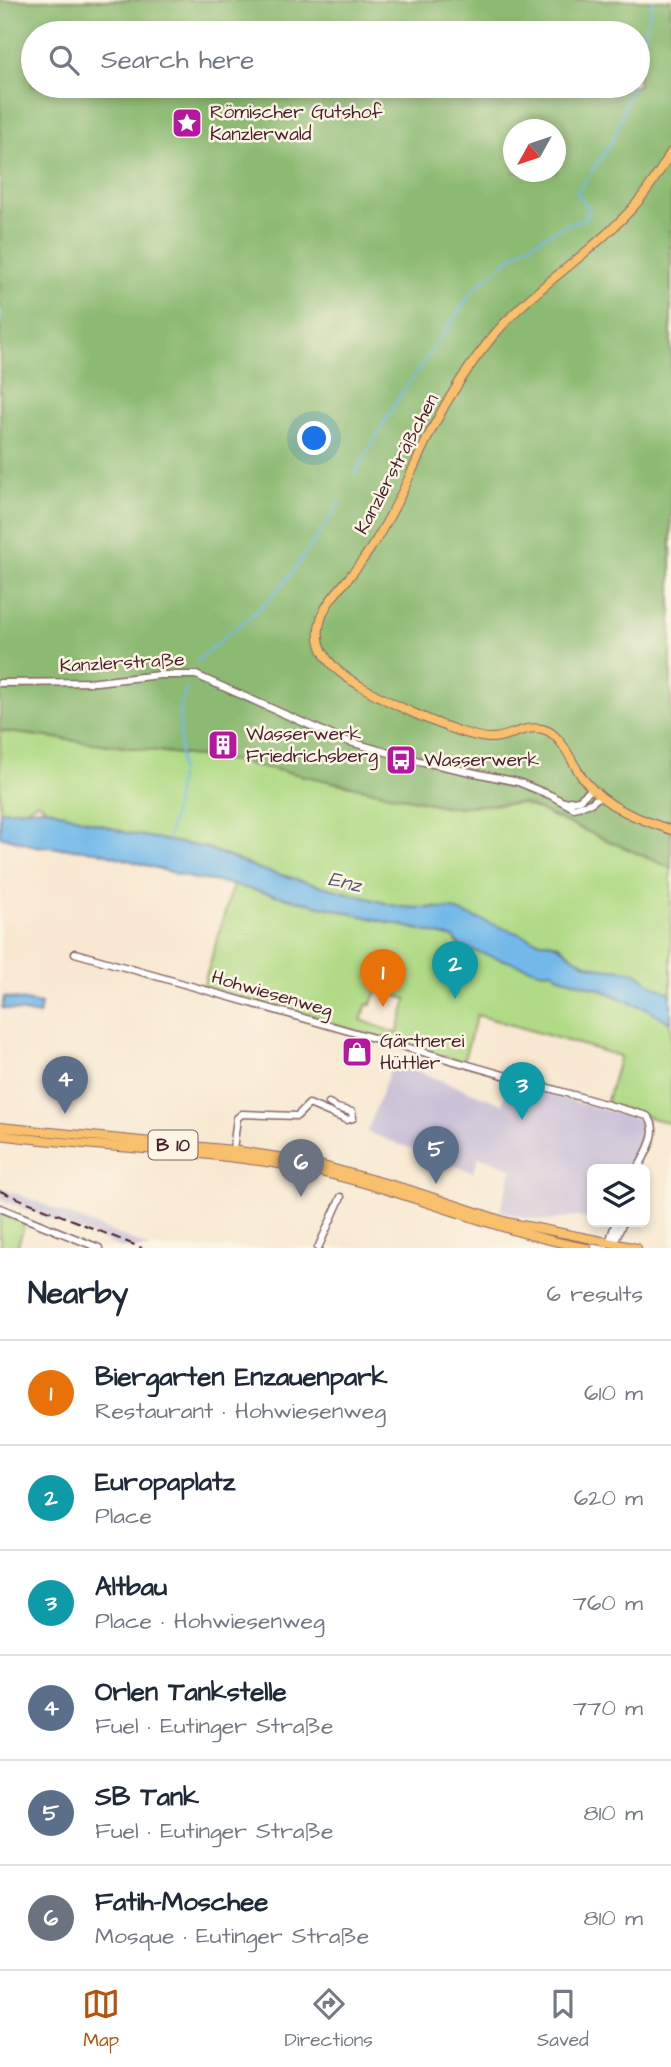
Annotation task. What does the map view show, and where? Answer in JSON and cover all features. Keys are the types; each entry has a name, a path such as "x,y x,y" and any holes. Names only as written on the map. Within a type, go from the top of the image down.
{"main road":[{"name":"Kanzlersträßchen","path":"600,796 574,767 560,743 549,732 532,728 505,737 489,738 456,730 384,698 341,673 323,654 318,631 328,604 368,553 385,526 437,420 476,358 524,303 623,219 652,183 671,152"},
{"path":"600,796 620,810 671,830"},
{"name":"B 10","path":"0,1127 233,1150 335,1168 407,1189 486,1219 637,1248"},
{"name":"B 10","path":"0,1135 219,1156 295,1167 379,1188 587,1248"}],"street":[{"name":"Kanzlerstraße","path":"0,683 96,682 160,675 197,675 343,740 419,761 517,782 574,808 591,803 600,796"},
{"path":"560,801 573,802 592,789"},
{"name":"Hohwiesenweg","path":"75,953 648,1116 654,1131 640,1164"},
{"path":"233,1150 237,1118 242,1114 297,1116 309,1104 348,1120 353,1118 352,1112 329,1103"},
{"path":"318,1248 341,1197"},
{"path":"0,1208 99,1248"},
{"path":"611,1245 616,1227"},
{"path":"611,1245 620,1227"}],"shaded area":[{"path":"393,1062 502,1104 510,1084 646,1123 632,1164 587,1164 587,1219 572,1216 551,1221 500,1211 513,1169 479,1156 473,1172 367,1132"},
{"path":"0,1188 151,1248 122,1248 0,1199"}],"green space":[{"path":"0,0 671,0 671,868 522,803 449,807 235,761 0,731"},
{"path":"0,731 235,761 449,807 522,803 671,868 671,994 574,959 558,944 541,942 436,907 400,907 262,870 207,848 127,833 46,808 38,802 26,809 0,811"},
{"path":"233,885 454,938 461,947 552,971 560,977 600,989 646,1008 671,1023 671,1124 606,1104 620,1056 477,1015 463,1062 203,987","holes":["380,985 390,986 389,994 407,999 397,1034 361,1020 367,1004 371,1005"]},
{"path":"0,1212 25,1223 17,1248 0,1248"}],"water":[{"path":"46,808 127,833 207,848 262,870 400,907 452,909 541,942 557,944 581,962 600,968 636,973 671,994 671,1023 646,1008 600,989 560,977 552,971 543,972 461,947 454,938 220,882 195,879 96,851 35,846 0,836 0,811"},
{"path":"4,997 41,1004 39,1015 2,1008"}],"waterway":[{"path":"648,21 653,0"},
{"path":"591,173 613,140 628,98"},
{"path":"355,474 398,399 475,288 516,253 560,227 586,219 589,207 576,193 588,177"},
{"path":"0,311 0,325"},
{"path":"197,662 278,590 341,501"},
{"path":"180,772 180,706 187,687"},
{"path":"175,808 179,776"},
{"path":"168,840 174,811"}],"railway":[{"path":"0,1191 142,1248"}],"place":[{"name":"Römischer Gutshof Kanzlerwald","path":"187,123"},
{"name":"Wasserwerk Friedrichsberg","path":"223,745"},
{"name":"Wasserwerk","path":"401,760"},
{"name":"Europaplatz","path":"455,999"},
{"name":"Biergarten Enzauenpark","path":"383,1007"},
{"name":"Gärtnerei Hüttler","path":"357,1052"},
{"name":"Orlen Tankstelle","path":"65,1114"},
{"name":"Altbau","path":"522,1120"},
{"name":"SB Tank","path":"436,1184"},
{"name":"Fatih-Moschee","path":"301,1197"}],"water label":[{"name":"Enz","path":"345,882"}]}
